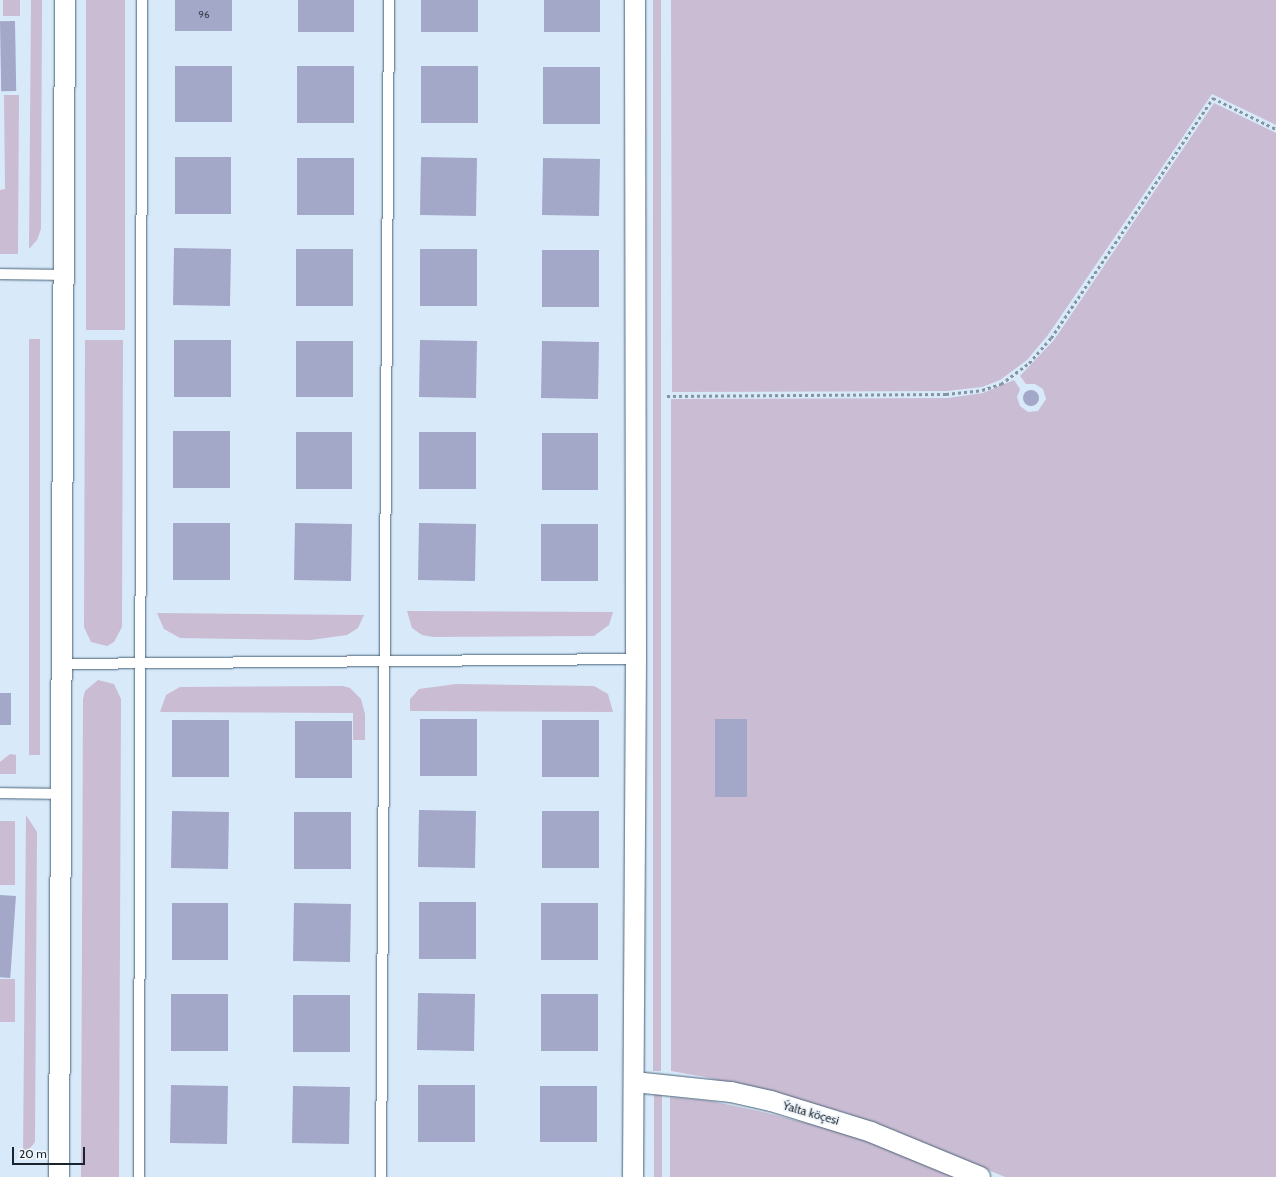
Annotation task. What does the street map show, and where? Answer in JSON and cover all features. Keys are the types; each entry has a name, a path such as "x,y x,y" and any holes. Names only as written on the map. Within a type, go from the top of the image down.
{"street":[{"path":"59,1177 65,0"},
{"path":"633,1177 636,659 634,0"},
{"name":"Ýalta köçesi","path":"634,1082 731,1092 778,1103 871,1132 980,1177"}],"lane":[{"path":"139,1177 142,0"},
{"path":"381,1177 386,660 389,0"},
{"path":"0,274 64,275"},
{"path":"62,664 636,659"},
{"path":"0,793 61,794"}],"path":[{"path":"667,396 946,394 982,390 1001,384 1029,363 1051,338 1213,98 1276,129"}],"shaded area":[{"path":"3,0 20,0 20,16 3,16"},
{"path":"31,0 42,0 41,229 37,240 29,249"},
{"path":"86,0 125,0 125,330 86,330"},
{"path":"653,0 661,0 661,1071 653,1071"},
{"path":"671,0 1276,0 1276,125 1212,94 1048,335 1027,360 1000,380 982,387 947,391 672,392"},
{"path":"4,95 19,95 18,254 0,254 0,190 5,189"},
{"path":"1214,103 1276,133 1276,1177 1005,1177 888,1128 843,1112 705,1077 671,1071 671,399 948,398 983,393 1014,380 1020,389 1017,397 1020,406 1028,412 1038,411 1046,399 1043,389 1035,384 1026,384 1020,376 1054,340"},
{"path":"29,339 40,339 40,755 29,755"},
{"path":"85,340 123,340 122,627 114,642 107,646 91,642 84,627"},
{"path":"407,611 613,612 609,625 594,636 433,637 422,635 412,628"},
{"path":"157,613 364,615 358,628 347,635 311,640 180,638 164,629"},
{"path":"98,680 114,684 121,699 119,1177 81,1177 83,699 85,691"},
{"path":"456,684 594,686 608,694 613,712 410,711 410,699 419,689"},
{"path":"343,686 350,688 361,699 365,714 365,740 353,740 353,713 160,712 166,695 180,687"},
{"path":"10,754 16,755 16,774 0,774 0,762"},
{"path":"26,815 37,832 35,1142 23,1157"},
{"path":"0,821 15,821 15,885 0,885"},
{"path":"0,979 15,979 15,1022 0,1022"},
{"path":"654,1094 662,1094 662,1177 654,1177"},
{"path":"670,1097 711,1101 767,1113 868,1139 959,1177 670,1177"}],"building":[{"path":"175,0 232,0 232,31 175,31"},
{"path":"298,0 354,0 354,32 298,32"},
{"path":"421,0 478,0 478,32 421,32"},
{"path":"544,0 600,0 600,32 544,32"},
{"path":"0,21 15,21 16,91 1,91"},
{"path":"175,66 232,66 232,122 175,122"},
{"path":"297,66 354,66 354,123 297,123"},
{"path":"421,66 478,66 478,123 421,123"},
{"path":"543,67 600,67 600,124 543,124"},
{"path":"175,157 231,157 231,214 175,214"},
{"path":"421,157 477,158 476,216 420,215"},
{"path":"297,158 354,158 354,215 297,215"},
{"path":"543,158 600,159 599,216 542,215"},
{"path":"174,248 231,249 230,306 173,305"},
{"path":"296,249 353,249 353,306 296,306"},
{"path":"420,249 477,249 477,306 420,306"},
{"path":"542,250 599,250 599,307 542,307"},
{"path":"174,340 231,340 231,397 174,397"},
{"path":"420,340 477,341 476,398 419,397"},
{"path":"296,341 353,341 353,397 296,397"},
{"path":"542,341 599,342 598,399 541,398"},
{"path":"1031,390 1038,395 1039,398 1034,405 1031,406 1024,401 1023,398 1028,391"},
{"path":"173,431 230,431 230,488 173,488"},
{"path":"296,432 352,432 352,489 296,489"},
{"path":"419,432 476,432 476,489 419,489"},
{"path":"542,433 598,433 598,490 542,490"},
{"path":"173,523 230,523 230,580 173,580"},
{"path":"295,523 352,524 351,581 294,580"},
{"path":"419,523 476,524 475,581 418,580"},
{"path":"541,524 598,524 598,581 541,581"},
{"path":"0,693 11,693 11,725 0,725"},
{"path":"420,719 477,719 477,776 420,776"},
{"path":"715,719 747,719 747,797 715,797"},
{"path":"172,720 229,720 229,777 172,777"},
{"path":"542,720 599,720 599,777 542,777"},
{"path":"295,721 352,721 352,778 295,778"},
{"path":"419,810 476,811 475,868 418,867"},
{"path":"172,811 229,812 228,869 171,868"},
{"path":"542,811 599,811 599,868 542,868"},
{"path":"294,812 351,812 351,869 294,869"},
{"path":"0,895 16,896 10,978 0,977"},
{"path":"419,902 476,902 476,959 419,959"},
{"path":"172,903 228,903 228,960 172,960"},
{"path":"294,903 351,904 350,962 293,961"},
{"path":"541,903 598,903 598,960 541,960"},
{"path":"418,993 475,994 474,1051 417,1050"},
{"path":"171,994 228,994 228,1051 171,1051"},
{"path":"541,994 598,994 598,1051 541,1051"},
{"path":"293,995 350,995 350,1052 293,1052"},
{"path":"171,1085 228,1086 227,1144 170,1143"},
{"path":"418,1085 475,1085 475,1142 418,1142"},
{"path":"293,1086 350,1087 349,1144 292,1143"},
{"path":"540,1086 597,1086 597,1142 540,1142"}]}
